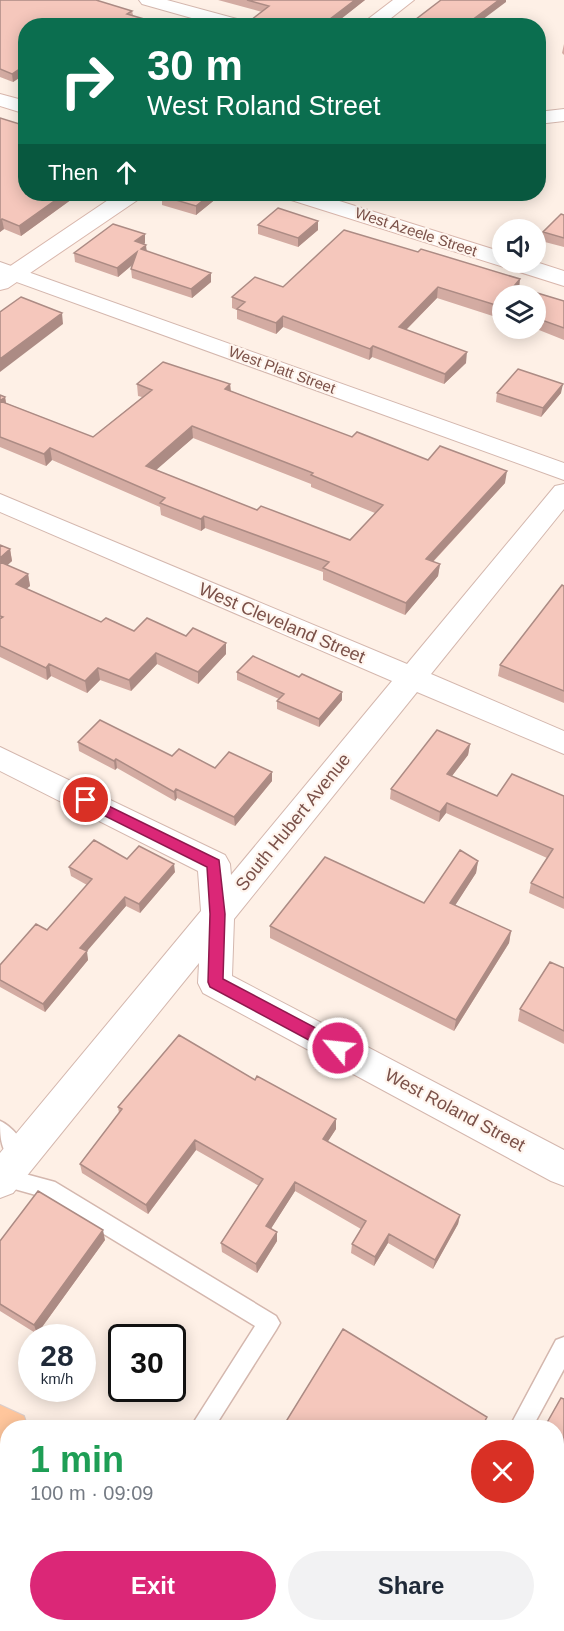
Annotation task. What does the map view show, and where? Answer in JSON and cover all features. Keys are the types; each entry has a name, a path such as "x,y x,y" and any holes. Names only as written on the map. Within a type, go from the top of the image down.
{"street":[{"path":"148,0 213,18"},
{"path":"379,18 405,0"},
{"path":"0,99 18,105"},
{"path":"546,117 564,115"},
{"path":"4,275 120,201"},
{"name":"West Azeele Street","path":"318,201 492,256"},
{"path":"546,273 564,279"},
{"name":"West Platt Street","path":"4,275 564,472"},
{"name":"South Hubert Avenue","path":"6,1161 218,914 564,492"},
{"name":"West Cleveland Street","path":"0,502 564,743"},
{"path":"0,758 214,864 218,914"},
{"name":"West Roland Street","path":"218,914 215,982 564,1169"}],"lane":[{"path":"6,1161 48,1189 269,1323 206,1420"},
{"path":"524,1420 564,1348"}],"building":[{"path":"0,0 96,0 132,11 127,14 141,18 18,18 18,70 12,74 0,69"},
{"path":"247,0 355,0 331,18 254,18 269,6"},
{"path":"441,0 499,0 475,18 417,18"},
{"path":"0,118 18,124 18,201 54,201 19,226 2,219 0,221"},
{"path":"179,201 202,201 196,206"},
{"path":"278,208 318,221 298,238 258,225"},
{"path":"561,214 564,215 564,238 546,233 546,229"},
{"path":"113,224 145,234 135,241 146,245 141,249 211,273 191,289 131,269 137,252 117,268 74,253"},
{"path":"344,230 418,252 421,249 492,271 492,273 520,279 515,285 492,285 492,304 438,287 399,327 467,352 445,374 373,346 370,349 283,316 276,323 237,309 245,302 232,297 255,277 283,287"},
{"path":"546,296 564,301 564,328 546,322"},
{"path":"21,297 62,313 0,359 0,312"},
{"path":"163,362 230,384 225,389 352,437 357,432 428,460 440,446 507,471 426,559 440,564 406,603 323,568 329,562 204,516 201,519 160,503 165,498 50,448 44,454 0,437 0,401 93,437 152,390 137,384","holes":["192,426 313,473 311,475 383,505 350,540 261,506 257,510 146,466"]},
{"path":"518,369 563,384 543,408 497,393"},
{"path":"0,545 10,549 0,558"},
{"path":"0,562 28,574 16,584 101,622 106,618 134,631 147,618 186,636 193,628 226,643 198,672 156,653 129,680 98,668 85,681 49,664 46,668 0,646 0,619 3,617 0,616"},
{"path":"562,585 564,586 564,691 500,665"},
{"path":"253,656 299,677 302,674 342,692 319,719 277,701 284,694 237,672"},
{"path":"100,720 172,756 179,749 215,768 229,752 272,772 234,817 176,789 174,792 116,759 114,761 78,742"},
{"path":"437,730 470,744 447,774 497,796 512,774 564,796 564,898 531,883 553,849 447,803 440,812 391,789"},
{"path":"94,840 127,859 139,846 174,864 139,904 125,897 80,948 87,951 43,1004 0,980 0,965 36,924 47,930 92,879 69,867"},
{"path":"460,850 478,861 450,903 511,931 456,1020 270,926 325,857 424,903"},
{"path":"550,962 564,968 564,1031 520,1009"},
{"path":"179,1035 255,1080 257,1076 336,1119 323,1139 460,1215 435,1260 389,1234 375,1257 352,1244 366,1221 295,1182 266,1226 277,1232 256,1264 221,1243 263,1179 195,1140 146,1205 80,1164 122,1109 118,1107"},
{"path":"38,1191 103,1230 35,1324 0,1304 0,1241"},
{"path":"343,1329 487,1417 485,1420 287,1420"},
{"path":"561,1398 564,1399 564,1420 549,1420"}],"route":[{"path":"86,800 214,864 218,914 215,982 338,1048"}]}
